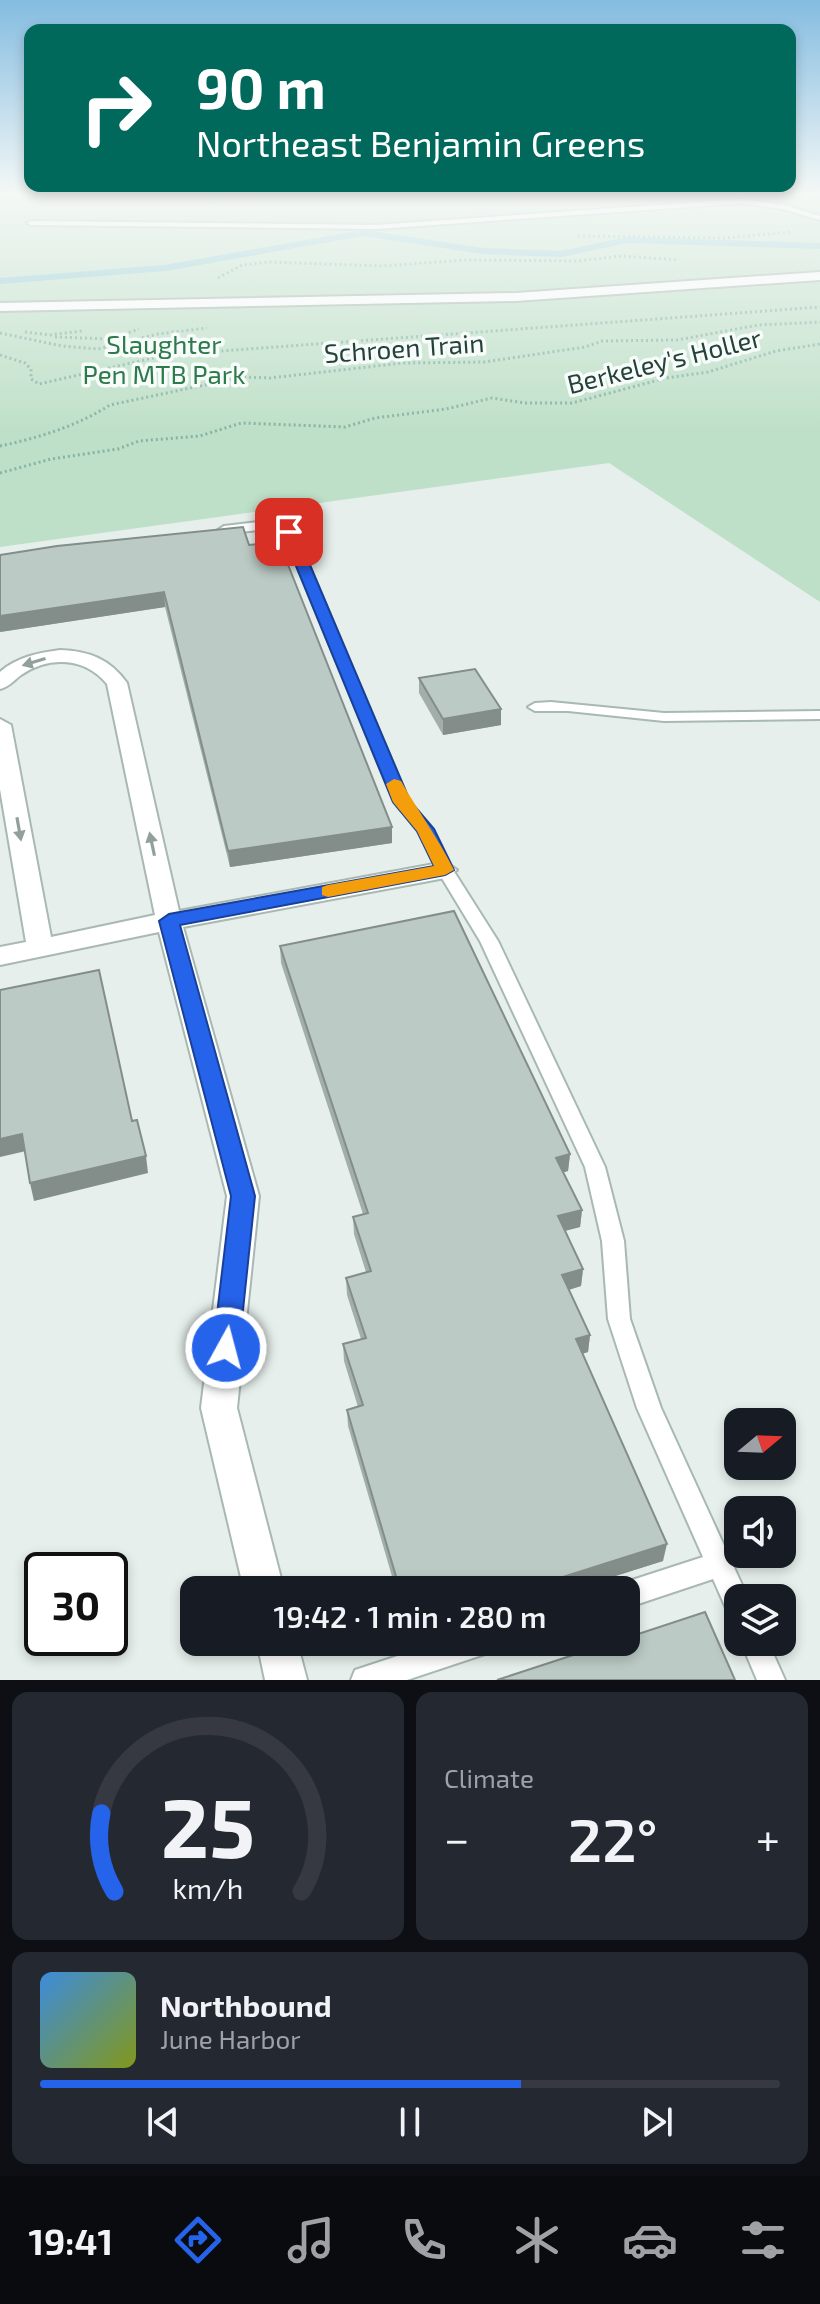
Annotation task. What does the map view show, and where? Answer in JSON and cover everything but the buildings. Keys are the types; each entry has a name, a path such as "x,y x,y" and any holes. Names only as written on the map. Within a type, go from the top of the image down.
{"street":[{"path":"0,307 516,297 820,276"},
{"path":"0,683 10,672 48,658 87,658 109,669 117,683 169,921 243,1196 219,1408 261,1576"},
{"path":"0,725 40,948"},
{"path":"0,956 445,870"},
{"path":"280,1656 286,1680"}],"lane":[{"path":"207,531 267,525 289,532 402,802 425,829 445,870 489,941 595,1167 613,1241 619,1319 649,1408 728,1584"},
{"path":"535,707 568,705 610,714 666,717 820,715"},
{"path":"640,1590 719,1564"},
{"path":"365,1680 438,1656"},
{"path":"760,1656 771,1680"}],"path":[{"path":"214,280 226,273"},
{"path":"0,355 25,363 31,369 31,379 39,384 72,379 166,355 820,307"},
{"name":"Schroen Train","path":"0,446 33,439 131,399 242,377 270,378 403,363 484,362 585,347 602,341 677,340 758,325 820,322"},
{"path":"174,325 188,326"},
{"path":"35,333 101,339 144,328"},
{"name":"Berkeley's Holler","path":"0,473 51,459 118,449 139,441 209,434 241,423 345,427 375,418 446,409 492,398 525,403 572,403 666,378 708,372 776,351 820,344"}],"green space":[{"name":"Slaughter Pen MTB Park","path":"0,273 820,273 820,602 609,463 0,547"}],"waterway":[{"path":"0,281 96,273"}],"slow traffic":[{"path":"328,891 445,870 425,829 402,802 394,784"}],"route":[{"path":"226,1348 243,1196 169,921 445,870 425,829 402,802 289,532"}]}
